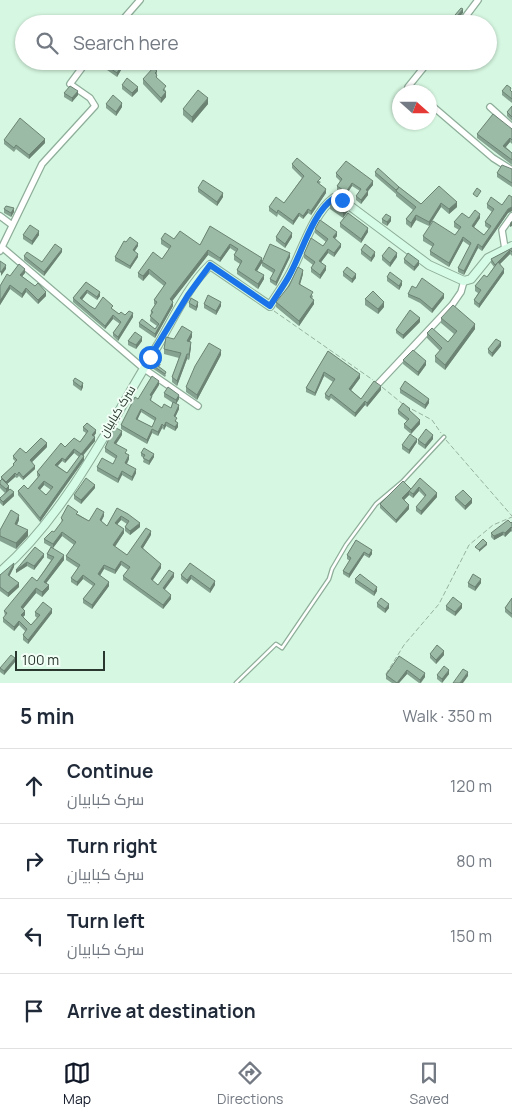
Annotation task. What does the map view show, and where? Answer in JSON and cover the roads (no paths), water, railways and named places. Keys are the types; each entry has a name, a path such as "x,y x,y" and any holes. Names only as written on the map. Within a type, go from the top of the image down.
{"street":[{"path":"127,15 140,0"},
{"path":"467,15 478,0"},
{"path":"80,70 70,84 90,98 95,106 42,164 1,249 143,368 198,406"},
{"path":"410,85 422,70"},
{"path":"490,107 512,127"},
{"path":"437,110 493,158 512,170"},
{"name":"سرک کبابیان","path":"0,572 17,557 48,523 87,463 188,295 210,265 270,306 289,277 311,230 328,202 334,198 342,200 429,265 464,281"},
{"path":"0,216 12,224"},
{"path":"378,384 452,305 461,292 464,281 471,279 488,258 508,247 502,230 512,216"}],"lane":[{"path":"236,683 276,644 282,648 329,579 332,569 346,545 376,504 402,482 444,437"}]}
